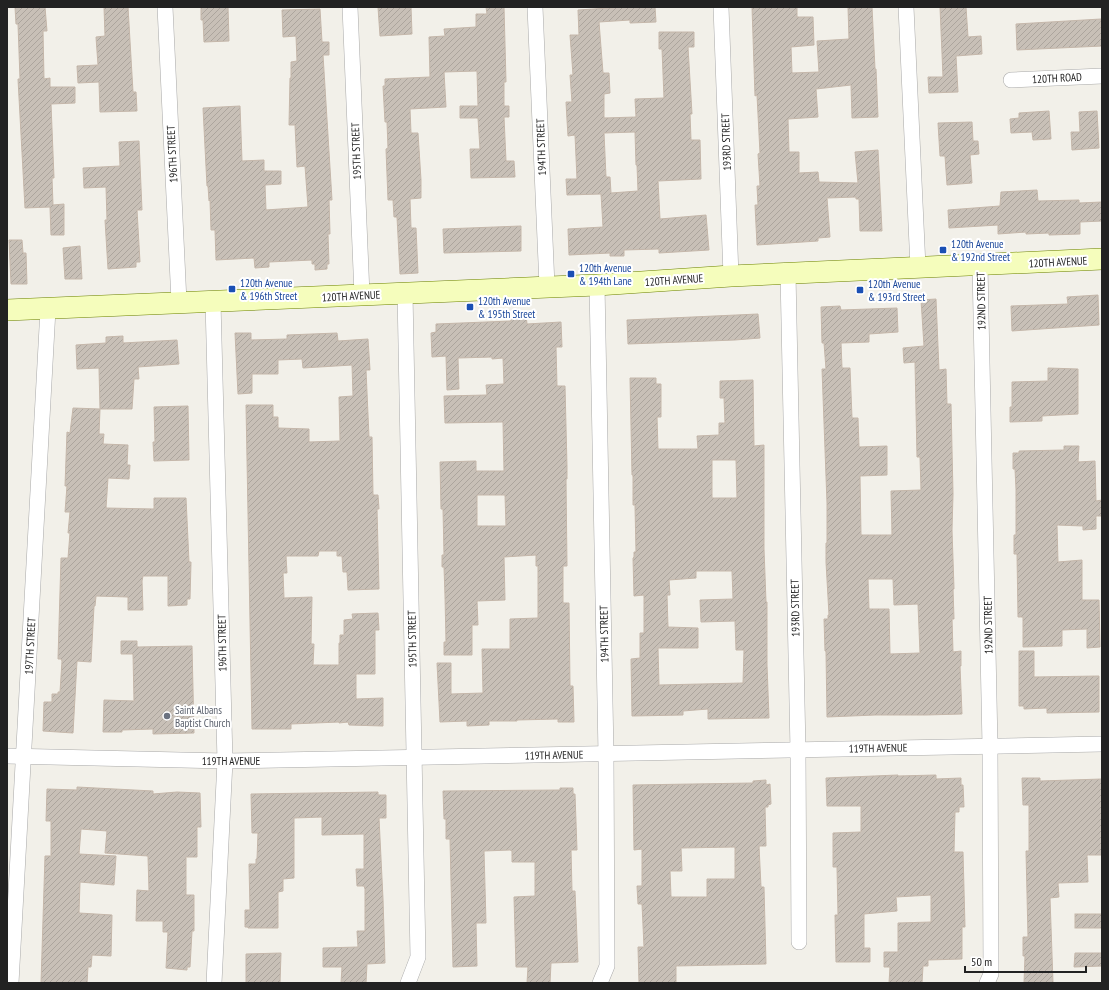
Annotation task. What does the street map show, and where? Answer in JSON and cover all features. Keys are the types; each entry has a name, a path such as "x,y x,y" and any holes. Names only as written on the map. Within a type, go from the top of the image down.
{"street":[{"name":"196TH STREET","path":"165,7 179,302"},
{"name":"195TH STREET","path":"350,7 362,295"},
{"name":"194TH STREET","path":"535,7 547,286"},
{"name":"193RD STREET","path":"721,7 731,276"},
{"path":"906,7 918,267"},
{"name":"120TH ROAD","path":"1011,80 1102,76"},
{"name":"120TH AVENUE","path":"7,310 179,302 213,302 918,267 980,266 1102,260"},
{"name":"192ND STREET","path":"980,266 990,746 991,974 987,983"},
{"name":"193RD STREET","path":"788,274 798,750 799,942"},
{"name":"194TH STREET","path":"597,284 606,754 607,966 600,983"},
{"name":"195TH STREET","path":"404,293 418,956 408,983"},
{"name":"196TH STREET","path":"213,302 225,761 214,983"},
{"name":"197TH STREET","path":"11,983 48,309"},
{"name":"119TH AVENUE","path":"7,756 225,761 1102,744"}],"building":[{"path":"15,7 45,7 47,31 43,31 44,79 50,78 50,87 75,87 75,103 51,104 54,178 52,178 53,205 64,204 64,235 51,235 50,207 25,208 18,79 20,79 18,24 16,24"},
{"path":"104,7 128,7 133,92 136,92 137,111 100,112 99,82 78,83 77,66 98,65 96,37 105,36"},
{"path":"201,7 228,7 229,41 204,42"},
{"path":"378,7 411,7 412,34 380,36"},
{"path":"486,7 504,7 506,82 504,82 504,106 509,106 509,117 504,117 506,161 514,161 515,177 471,178 470,149 480,149 478,118 460,118 460,106 478,106 477,71 444,72 446,107 410,109 411,133 418,133 421,180 421,198 410,199 411,228 416,228 418,273 400,274 397,217 394,217 393,200 388,200 386,149 388,148 387,122 385,122 383,86 385,86 385,79 430,77 429,37 445,36 444,29 476,27 476,14 487,14"},
{"path":"624,7 655,7 656,22 630,23 630,20 599,22 603,73 609,73 610,93 604,94 604,118 636,117 635,99 664,98 662,49 659,49 659,32 694,32 694,47 688,47 692,114 690,114 691,140 700,140 701,179 658,181 660,219 706,215 709,250 659,253 659,249 624,250 624,256 610,256 610,253 569,255 568,229 603,227 601,194 567,195 566,179 577,179 575,135 568,136 566,102 572,102 570,75 573,75 570,35 579,35 578,10","holes":["635,132 638,191 611,193 610,177 606,177 604,133"]},
{"path":"752,7 797,7 797,17 813,17 814,45 791,47 792,73 819,72 817,41 849,39 848,7 872,7 878,117 852,118 851,85 816,89 818,117 788,119 789,152 799,152 799,173 818,172 819,182 858,183 855,152 878,150 882,231 860,231 859,199 856,199 856,197 827,198 830,237 818,238 818,241 757,245 755,205 758,205 757,186 760,186 758,154 760,153 757,95 755,96"},
{"path":"940,7 966,7 968,37 981,36 982,54 956,56 958,92 929,93 928,77 943,77"},
{"path":"320,9 322,42 329,42 329,55 323,55 332,200 329,200 330,234 328,234 329,264 327,264 327,269 315,270 315,264 312,264 312,260 269,262 269,267 255,268 254,258 216,260 215,230 211,230 210,200 209,201 207,186 203,108 240,106 242,161 264,160 264,171 281,171 281,184 265,185 266,210 308,207 305,166 297,167 295,125 289,125 291,62 297,61 296,36 283,37 282,10"},
{"path":"1101,19 1102,46 1017,50 1016,24"},
{"path":"1049,111 1051,139 1033,140 1032,132 1011,133 1010,119 1019,118 1019,113"},
{"path":"1097,111 1099,148 1072,150 1071,132 1080,132 1079,112"},
{"path":"972,122 973,141 978,141 979,154 970,155 972,183 947,185 945,156 940,156 938,123"},
{"path":"139,141 142,210 137,210 140,262 136,262 136,267 108,269 105,220 107,220 106,187 84,188 83,168 120,166 119,142"},
{"path":"1037,190 1038,201 1079,200 1079,203 1102,202 1102,221 1080,222 1080,234 1049,235 1049,233 1026,234 1026,232 998,234 998,225 949,228 948,210 1000,206 1001,192"},
{"path":"521,226 521,251 444,253 443,229"},
{"path":"9,240 22,240 23,253 26,253 27,284 11,284"},
{"path":"80,246 82,279 65,279 63,248"},
{"path":"1098,295 1099,325 1012,331 1011,306 1068,304 1067,297"},
{"path":"936,299 939,370 946,369 947,404 951,404 954,589 954,619 952,619 953,652 961,651 960,666 962,714 827,717 824,619 828,619 829,615 826,562 827,503 822,369 826,369 824,343 822,343 821,307 840,306 841,310 897,308 898,332 869,334 869,342 841,343 842,368 850,368 852,418 858,418 859,447 887,446 887,475 860,476 861,535 892,535 891,491 921,490 920,457 917,457 915,362 904,363 903,348 924,346 921,300","holes":["868,579 893,579 894,605 918,604 920,653 890,654 889,609 869,609"]},
{"path":"758,314 760,338 628,344 627,320"},
{"path":"526,315 527,324 561,322 562,347 556,347 557,386 565,386 567,566 563,566 563,603 569,603 570,686 573,686 574,722 558,722 558,719 489,721 489,725 467,726 467,721 440,722 437,663 451,663 451,694 483,693 482,649 510,649 510,619 538,618 538,566 536,566 536,555 504,557 505,600 477,601 478,625 472,625 472,655 444,655 444,642 446,642 444,567 442,567 442,555 444,555 440,462 476,461 476,471 504,471 503,422 445,423 444,396 487,395 486,385 504,384 503,358 458,358 459,389 447,390 446,356 432,357 431,333 436,332 436,324 511,321 510,316","holes":["477,495 505,495 506,526 477,526"]},
{"path":"235,333 251,333 251,340 287,339 287,335 337,333 338,341 368,339 370,370 366,370 369,437 372,437 373,495 378,495 379,509 377,509 379,589 348,590 347,572 343,572 342,556 337,556 337,551 319,551 318,556 286,556 287,573 283,573 284,598 312,597 311,644 314,644 313,665 339,665 339,643 340,635 344,635 344,620 353,619 352,614 378,613 379,630 375,630 375,674 356,674 356,699 383,698 383,726 349,725 348,722 339,722 291,724 291,729 252,729 246,405 273,405 273,417 278,417 278,428 309,429 309,442 340,441 339,397 353,396 352,365 303,368 302,359 278,360 278,374 252,374 252,393 238,394"},
{"path":"123,336 123,343 177,340 179,364 138,367 139,379 134,379 132,409 100,409 99,368 77,369 76,345 106,343 106,337"},
{"path":"1048,368 1078,369 1078,414 1042,416 1042,421 1010,422 1010,407 1012,407 1012,382 1048,381"},
{"path":"630,378 656,378 656,384 661,384 661,417 657,417 658,449 698,449 697,436 719,435 719,423 725,423 724,398 720,398 720,381 753,380 754,446 764,445 764,549 767,602 769,718 708,719 708,709 683,711 683,715 632,716 631,659 640,658 640,633 644,633 644,595 634,596 633,558 634,552 636,552 635,505 633,505","holes":["712,460 736,460 737,498 712,498","696,571 732,571 733,599 700,600 701,622 735,621 736,650 744,650 743,683 659,685 658,648 698,648 698,628 668,627 667,595 670,595 669,580 696,578"]},
{"path":"188,406 189,460 154,461 154,407"},
{"path":"73,408 100,409 99,434 104,434 103,444 128,445 127,465 130,465 129,479 108,478 106,508 154,509 154,498 186,498 189,562 191,562 190,599 187,599 187,605 168,606 168,576 143,576 143,610 128,610 128,597 96,596 94,606 91,662 77,661 73,733 43,731 44,702 52,702 52,694 58,694 58,692 60,692 62,661 61,659 58,659 61,558 68,558 70,533 68,533 70,512 65,512 67,486 65,486 67,432 70,433"},
{"path":"1064,446 1079,446 1078,462 1095,461 1096,501 1102,500 1102,516 1096,516 1096,529 1083,530 1083,526 1057,525 1058,562 1082,560 1082,600 1099,600 1100,647 1087,648 1087,629 1062,630 1062,646 1023,647 1023,617 1018,617 1017,554 1014,554 1014,535 1016,535 1016,489 1015,469 1013,469 1013,453 1019,453 1019,451 1064,450"},
{"path":"121,641 137,641 137,647 192,646 194,733 153,734 153,729 103,732 104,700 134,701 133,654 121,654"},
{"path":"1019,651 1034,651 1034,677 1099,676 1099,712 1047,713 1047,708 1024,709 1024,706 1019,706"},
{"path":"936,775 936,779 961,778 961,785 963,785 964,807 959,807 959,812 955,812 954,852 963,852 965,927 962,927 962,959 928,960 928,966 923,966 922,983 889,983 890,967 884,967 884,952 898,952 898,923 931,922 931,895 896,897 897,911 864,914 864,948 870,948 870,962 836,962 835,915 838,915 837,867 833,867 833,833 861,832 861,806 827,806 826,778"},
{"path":"1022,778 1040,778 1040,781 1102,779 1102,855 1087,855 1088,882 1058,883 1059,897 1050,898 1053,983 1024,983 1025,956 1023,956 1023,937 1028,937 1026,851 1029,851 1029,805 1023,805"},
{"path":"766,780 766,785 770,784 771,804 768,805 768,807 765,807 766,846 759,846 761,887 764,887 766,964 676,966 676,983 639,983 638,947 644,947 642,904 638,904 637,886 642,886 642,849 634,850 633,785 753,783 753,781","holes":["735,847 735,879 707,879 707,897 671,897 670,871 682,871 681,848"]},
{"path":"77,787 153,791 153,794 177,792 200,793 201,827 197,827 197,857 186,857 186,895 194,895 194,931 192,931 190,967 187,967 187,970 166,968 168,932 163,932 163,921 136,921 137,890 149,891 148,856 105,853 107,831 81,829 79,854 116,856 114,885 80,882 79,913 112,915 111,956 92,955 91,967 88,967 87,983 41,983 45,856 51,856 51,821 46,821 47,789 77,790"},
{"path":"560,788 573,788 573,794 575,794 577,850 571,850 572,891 575,891 578,962 551,963 550,983 527,983 528,967 516,967 514,897 535,896 535,862 512,862 512,851 510,850 484,851 486,923 476,923 477,966 453,967 450,839 446,839 446,819 444,819 443,791 560,790"},
{"path":"378,792 378,795 386,795 386,818 379,818 385,963 367,964 366,983 341,983 342,967 323,967 323,948 358,947 357,931 365,931 365,889 364,886 357,886 356,869 364,869 364,834 322,835 322,817 294,818 294,878 283,879 283,891 278,892 278,928 245,927 245,910 250,910 249,864 256,864 257,859 258,833 252,833 251,794"},
{"path":"1075,914 1102,914 1102,928 1075,928"},
{"path":"281,953 280,983 246,983 246,954"},
{"path":"1075,953 1102,953 1102,966 1074,967"}],"place":[{"name":"120th Avenue & 192nd Street","path":"943,250"},
{"name":"120th Avenue & 194th Lane","path":"571,274"},
{"name":"120th Avenue & 196th Street","path":"232,289"},
{"name":"120th Avenue & 193rd Street","path":"860,290"},
{"name":"120th Avenue & 195th Street","path":"470,307"},
{"name":"Saint Albans Baptist Church","path":"167,716"}]}
